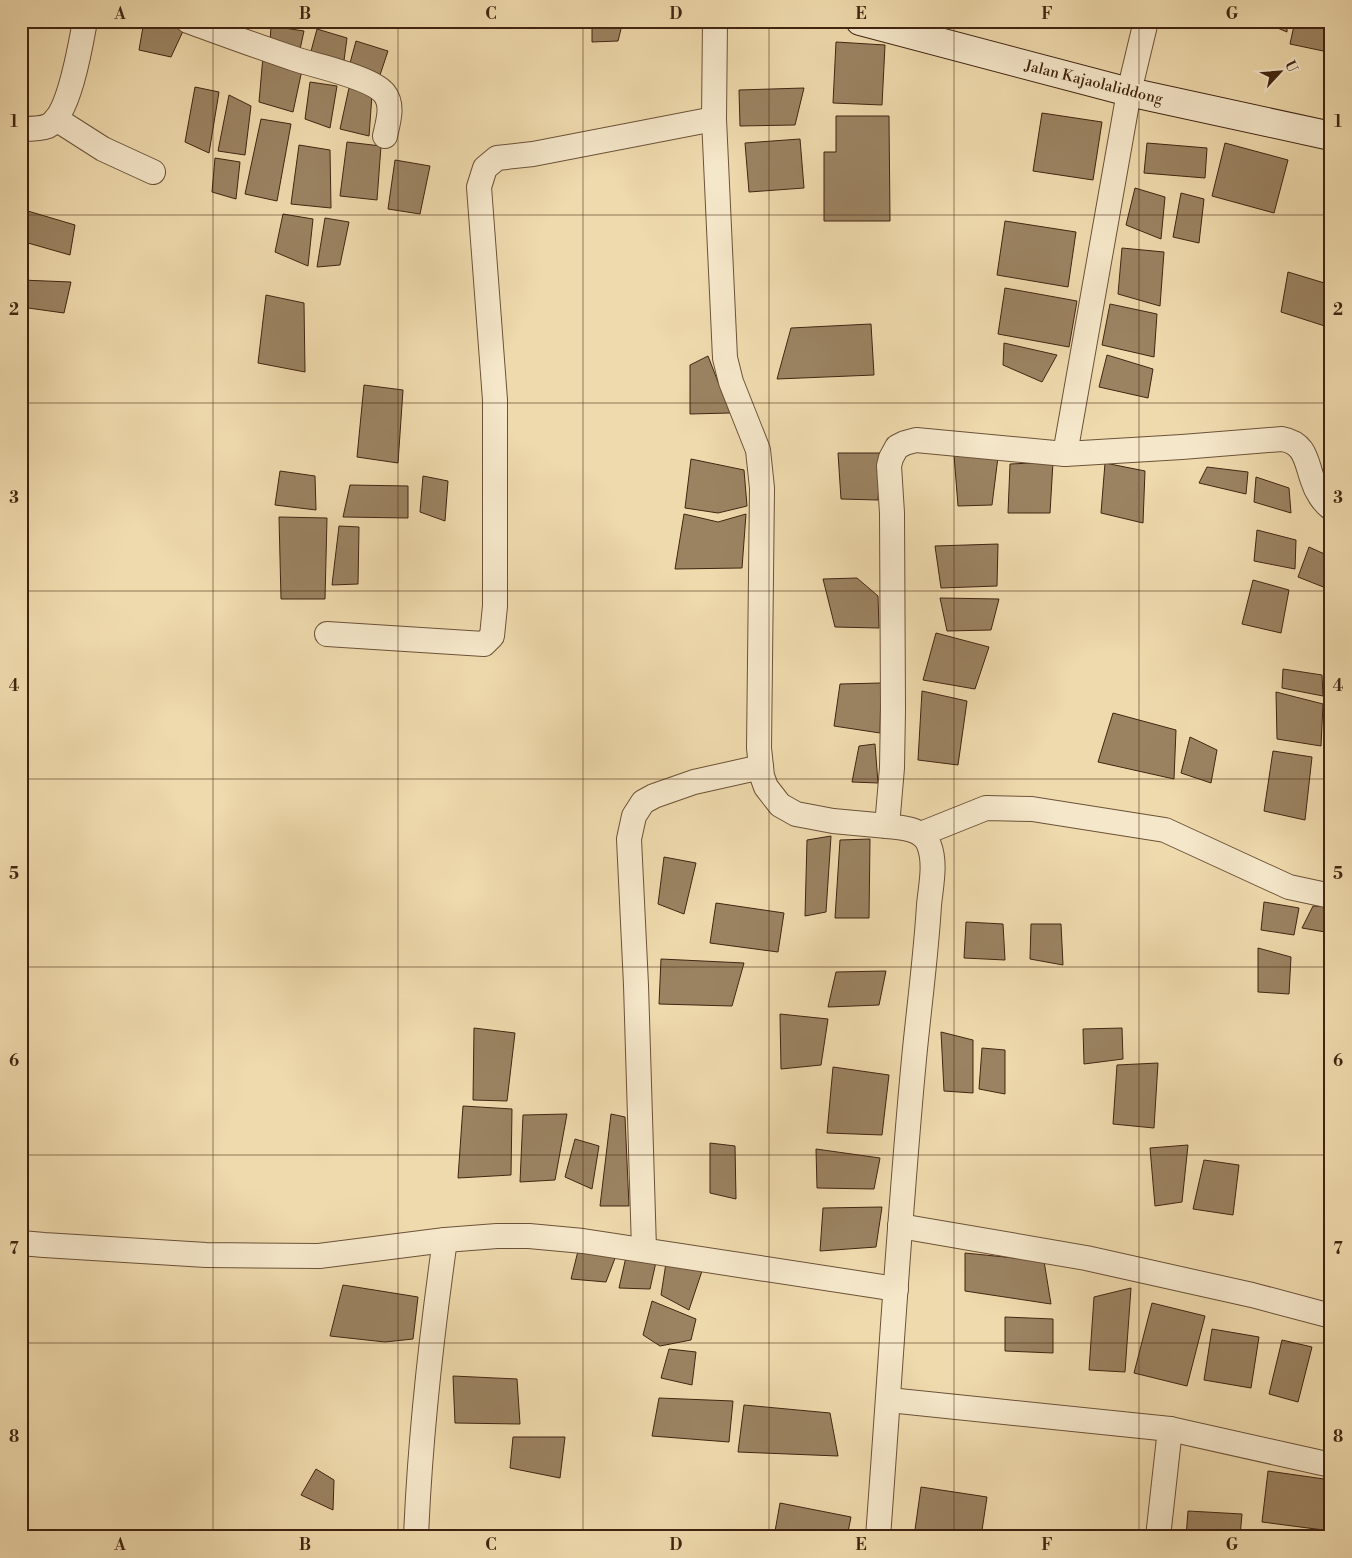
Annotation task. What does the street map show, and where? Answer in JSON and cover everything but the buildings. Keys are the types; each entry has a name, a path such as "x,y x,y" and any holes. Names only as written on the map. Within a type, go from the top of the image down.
{"street":[{"path":"21,130 48,126 56,119 63,107 75,71 85,21"},
{"path":"188,21 294,59 360,79 379,88 389,101 385,136"},
{"path":"715,21 714,119 725,358 731,382 758,450 762,488 759,738 761,767 766,787 780,806 796,814 833,821 887,826 911,830 921,834 929,844 932,863 927,942 914,1057 900,1226 878,1537"},
{"name":"Jalan Kajaolaliddong","path":"860,21 1130,92 1331,136"},
{"path":"1065,454 1130,92 1146,21"},
{"path":"56,119 103,149 153,172"},
{"path":"327,634 484,644 492,636 495,606 495,400 479,187 485,168 497,158 533,154 714,119"},
{"path":"887,826 892,758 892,513 889,466 897,447 916,440 1065,454 1290,440 1304,452 1313,483 1331,508"},
{"path":"644,1249 629,839 634,816 643,802 654,796 694,782 761,767"},
{"path":"921,834 986,808 1032,809 1165,830 1289,888 1331,896"},
{"path":"900,1226 1086,1258 1252,1295 1331,1316"},
{"path":"21,1242 206,1255 319,1256 445,1240 497,1236 529,1236 583,1240 896,1289"},
{"path":"416,1537 423,1432 445,1240"},
{"path":"889,1400 1170,1429 1331,1466"},
{"path":"1158,1537 1170,1429"}]}
